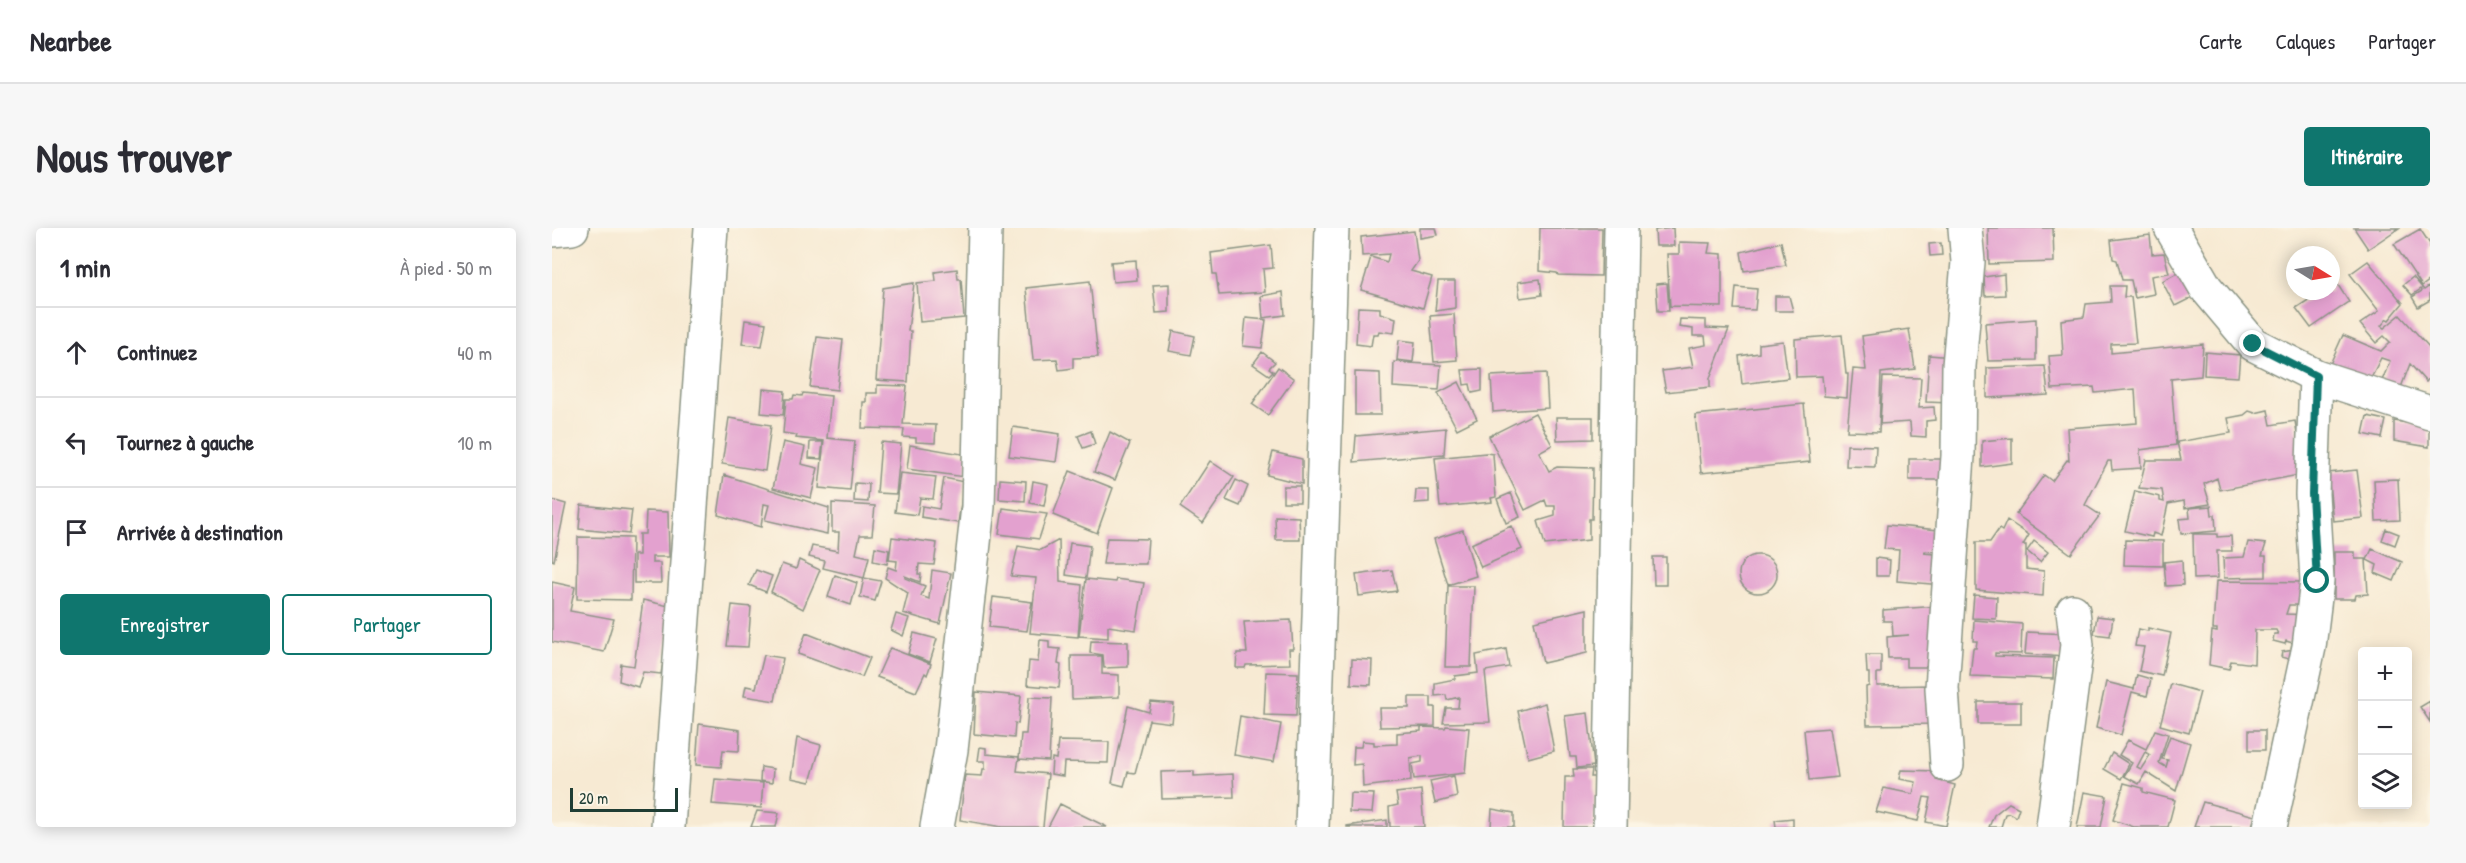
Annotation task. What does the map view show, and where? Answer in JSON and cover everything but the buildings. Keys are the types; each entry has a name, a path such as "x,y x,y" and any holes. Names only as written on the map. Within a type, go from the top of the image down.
{"street":[{"path":"552,230 572,228"},
{"path":"668,827 711,228"},
{"path":"937,827 951,750 978,507 985,228"},
{"path":"1312,827 1332,228"},
{"path":"1610,827 1621,228"},
{"path":"1947,765 1942,688 1957,477 1959,366 1968,262 1965,228"},
{"path":"2171,228 2206,288 2253,344 2316,376 2430,413"},
{"path":"2270,827 2309,647 2317,581 2312,494 2316,376"},
{"path":"2053,827 2077,645 2073,611"}],"route":[{"path":"2253,344 2316,376 2312,494 2317,581"}]}
